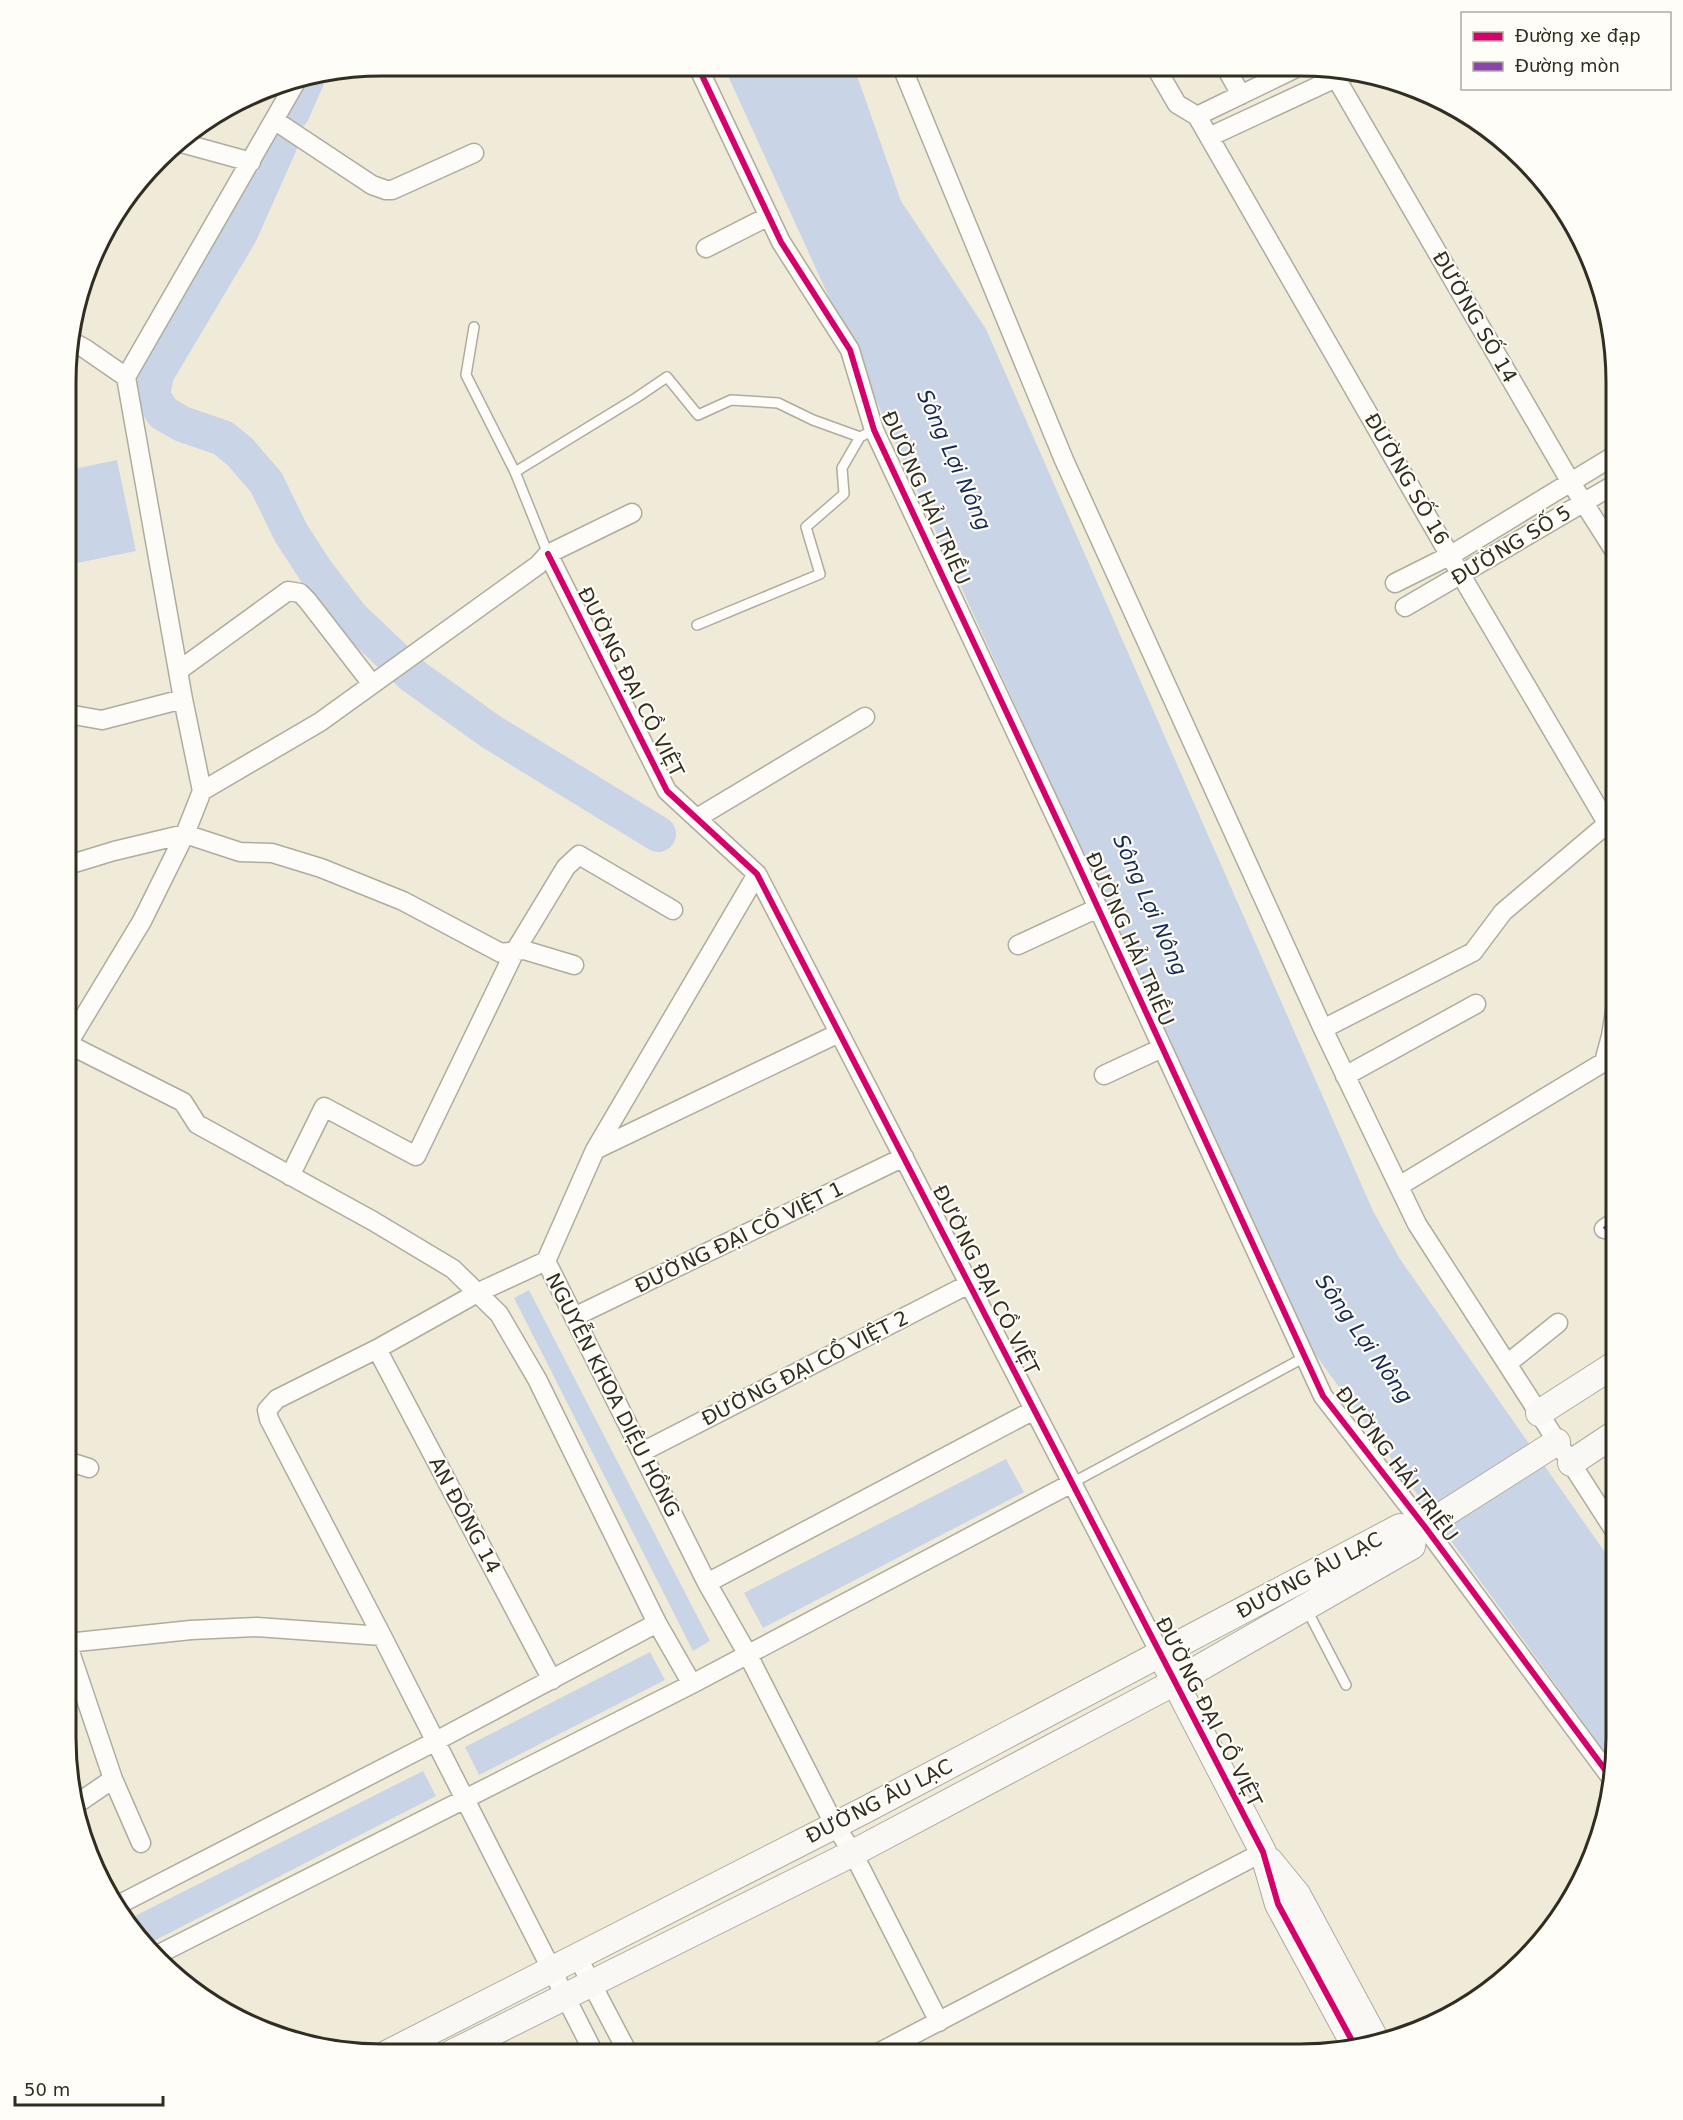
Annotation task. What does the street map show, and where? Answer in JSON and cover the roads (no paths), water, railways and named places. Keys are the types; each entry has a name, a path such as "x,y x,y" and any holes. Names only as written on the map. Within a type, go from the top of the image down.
{"street":[{"name":"ĐƯỜNG HẢI TRIỀU","path":"702,76 781,242 850,350 867,434 1098,908 1323,1396 1426,1526 1605,1769"},
{"path":"905,76 1064,460 1345,1076 1417,1224 1539,1413 1555,1453 1606,1520"},
{"path":"1161,76 1177,104 1197,116 1279,76"},
{"path":"1231,76 1240,95"},
{"path":"1209,137 1334,78"},
{"name":"ĐƯỜNG SỐ 14","path":"1346,80 1570,481 1606,537"},
{"path":"77,1030 142,921 185,834 202,791 183,699 126,377 291,91"},
{"name":"ĐƯỜNG SỐ 16","path":"1197,116 1606,822"},
{"path":"274,120 372,185 386,190 392,190 474,153"},
{"path":"190,145 251,162"},
{"path":"706,248 768,216"},
{"path":"79,345 126,377"},
{"name":"ĐƯỜNG SỐ 5","path":"1395,583 1450,555 1606,460"},
{"name":"ĐƯỜNG SỐ 5","path":"1405,607 1606,489"},
{"path":"202,791 320,722 408,656 538,565 548,554 632,513"},
{"name":"ĐƯỜNG ĐẠI CỒ VIỆT","path":"548,554 667,791 757,874 1263,1852 1278,1904 1351,2039"},
{"path":"178,671 288,591 300,593 378,680"},
{"path":"77,716 102,720 183,699"},
{"path":"697,818 865,717"},
{"path":"1323,1029 1473,952 1503,912 1606,825"},
{"path":"77,862 114,850 185,834 240,852 272,853 321,868 403,901 501,953 524,950 574,965"},
{"path":"290,1176 324,1107 416,1156 515,951 566,867 579,855 673,910"},
{"name":"NGUYỄN KHOA DIỆU HỒNG","path":"757,874 595,1150 546,1261 707,1583 748,1654 834,1824 853,1853 939,2022"},
{"path":"1018,945 1098,908"},
{"path":"1345,1076 1476,1004"},
{"path":"595,1150 839,1033"},
{"path":"1104,1075 1162,1048"},
{"path":"77,1049 183,1102 197,1124 373,1221 453,1269 479,1292 499,1314 537,1379 657,1623 692,1684"},
{"path":"1399,1186 1604,1062 1606,1055"},
{"name":"ĐƯỜNG ĐẠI CỒ VIỆT 1","path":"574,1317 904,1158"},
{"path":"546,1261 479,1292 377,1349 277,1400 267,1410 269,1419 590,2044"},
{"name":"ĐƯỜNG ĐẠI CỒ VIỆT 2","path":"642,1452 969,1284"},
{"path":"1507,1364 1558,1323"},
{"name":"AN ĐÔNG 14","path":"377,1349 552,1680"},
{"path":"1539,1413 1606,1370"},
{"path":"707,1583 1034,1410"},
{"path":"1426,1526 1555,1453 1606,1437"},
{"path":"77,1464 89,1468"},
{"path":"164,1952 692,1684 1072,1483"},
{"name":"ĐƯỜNG ÂU LẠC","path":"470,2044 853,1853 1175,1682 1412,1546 1426,1526"},
{"name":"ĐƯỜNG ÂU LẠC","path":"406,2044 834,1824 1400,1527 1426,1526"},
{"path":"124,1902 436,1742 657,1623"},
{"path":"77,1641 191,1630 257,1627 382,1636"},
{"path":"77,1672 112,1779 141,1843"},
{"path":"83,1800 112,1779"},
{"path":"896,2044 1263,1852"},
{"name":"ĐƯỜNG ĐẠI CỒ VIỆT","path":"1263,1852 1297,1894 1373,2035"},
{"path":"577,1956 623,2044"}],"lane":[{"path":"474,327 466,375 515,472 548,554"},
{"path":"515,472 667,377 698,415 730,400 778,403 813,420 867,434 842,468 844,494 806,527 820,574 697,625"},
{"path":"1072,1483 1305,1357"},
{"path":"1306,1607 1346,1685"}],"water":[{"name":"Sông Lợi Nông","path":"728,76 857,76 901,201 986,329 1373,1211 1400,1259 1606,1554 1606,1754 1304,1339"},
{"path":"117,460 136,551 77,563 77,468"},
{"path":"529,1290 710,1641 693,1651 514,1298"},
{"path":"1006,1459 1024,1492 763,1628 744,1593"},
{"path":"650,1652 665,1680 479,1775 465,1747"},
{"path":"423,1771 436,1796 154,1941 134,1916"}],"waterway":[{"path":"292,112 303,87"},
{"path":"280,143 240,233 156,374 152,396 163,413 182,424 223,438 240,452 266,482 291,533 317,573 351,617 412,675 490,731 658,834"}]}
